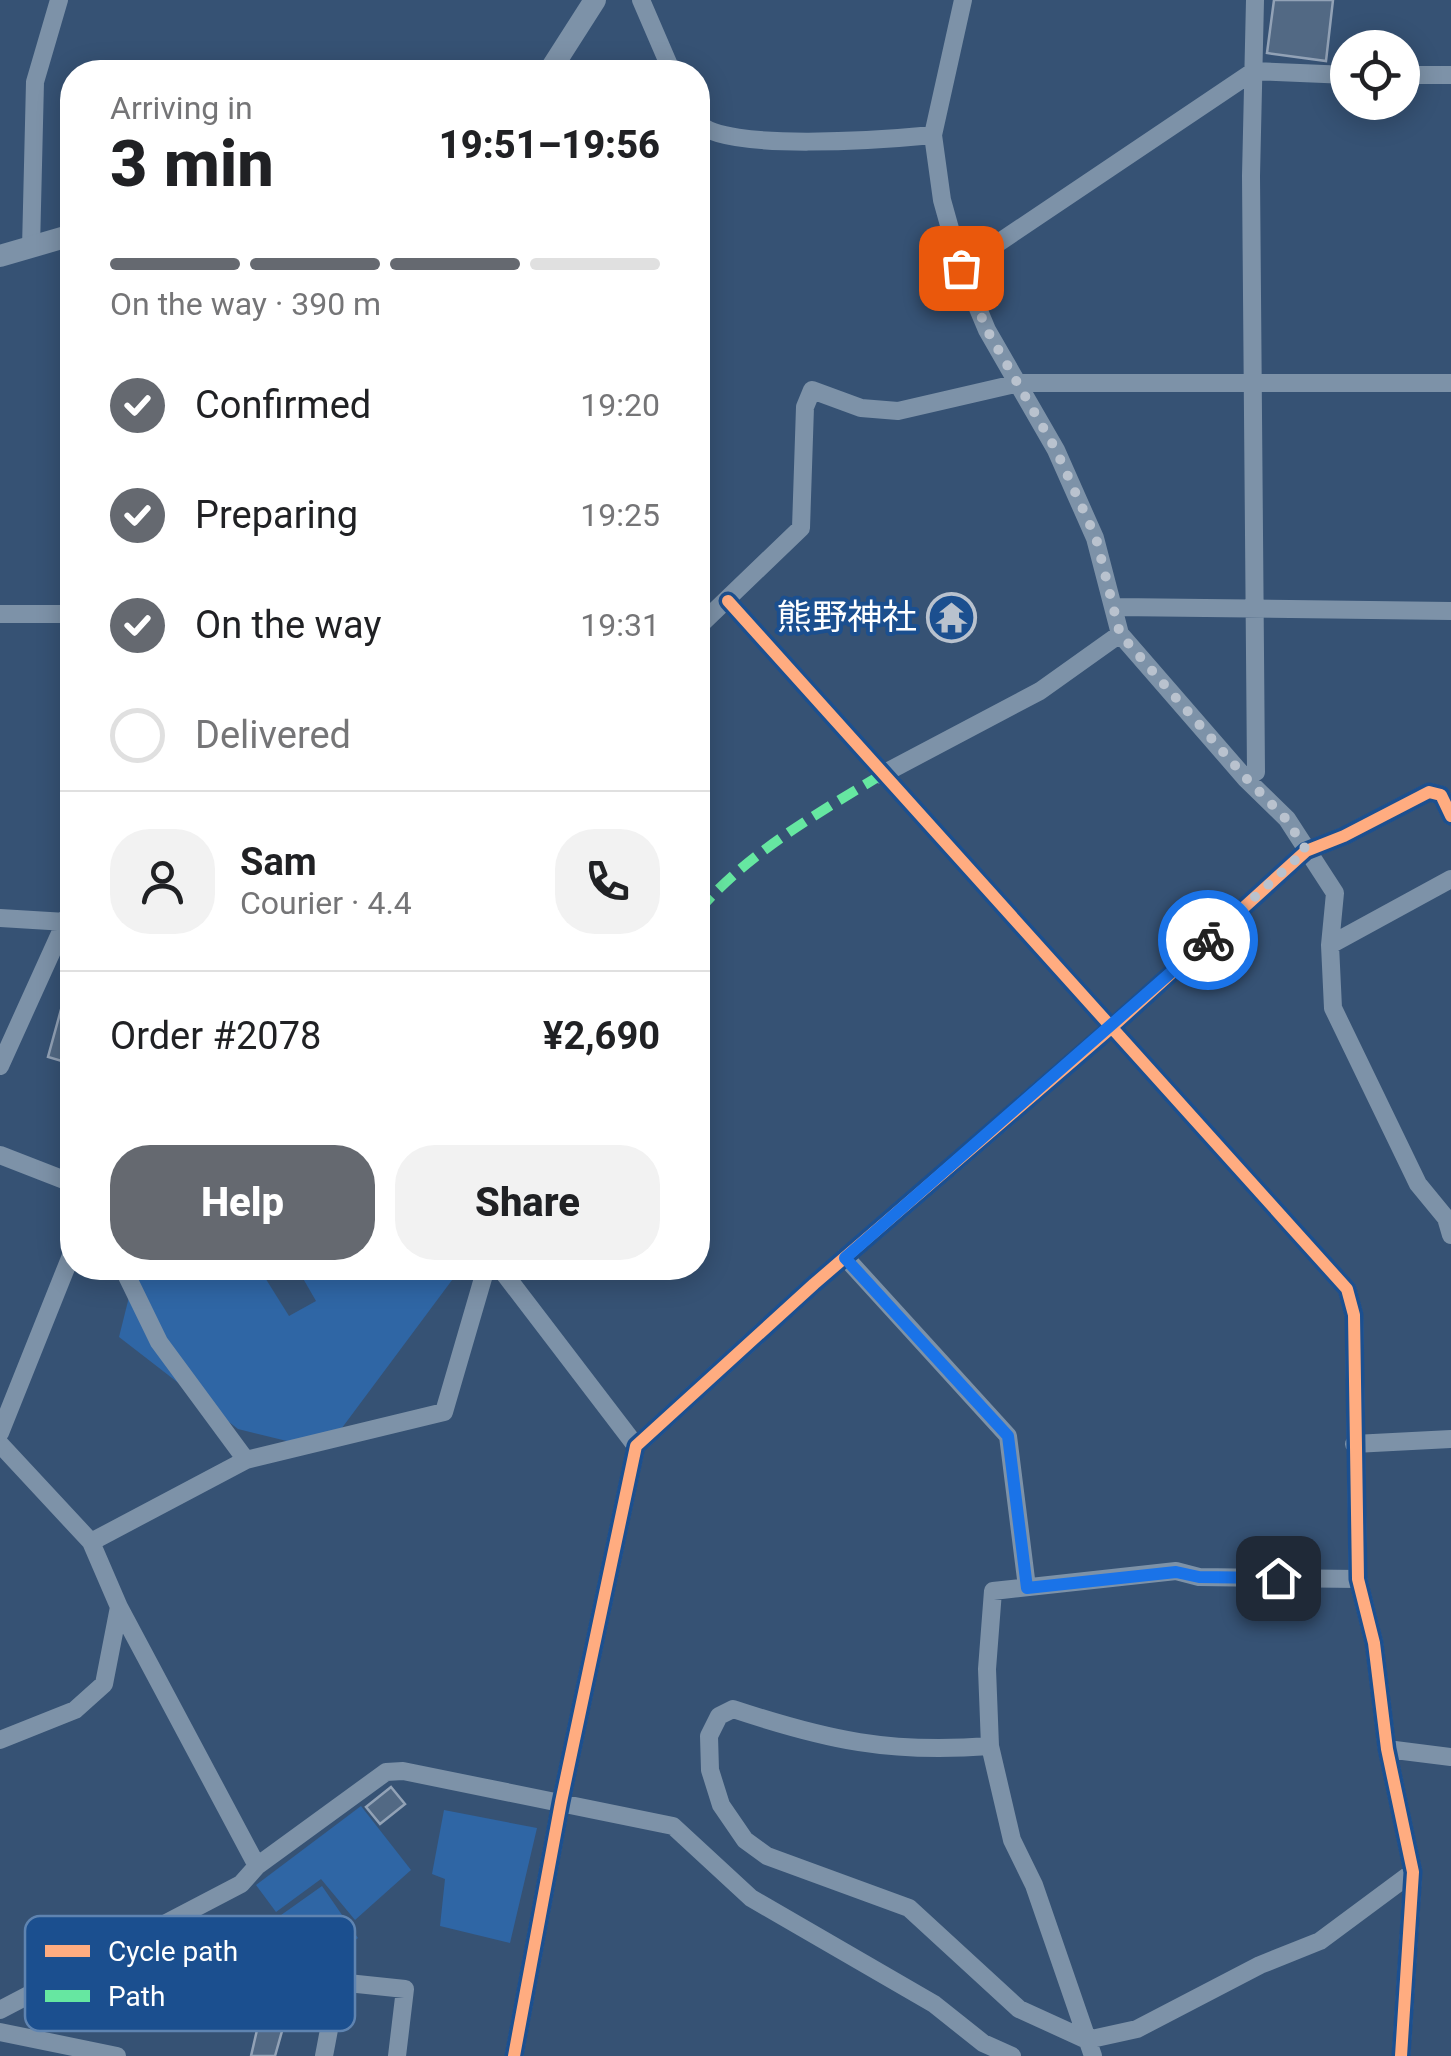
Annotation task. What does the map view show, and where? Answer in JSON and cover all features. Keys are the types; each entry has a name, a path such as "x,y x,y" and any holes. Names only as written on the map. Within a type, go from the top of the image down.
{"street":[{"path":"31,248 35,82 58,0"},
{"path":"641,0 667,60"},
{"path":"963,0 933,136 942,200 961,268 987,330 1056,450 1096,538 1120,634 1287,820 1335,894 1330,945 1334,1008 1418,1184 1446,1218 1451,1235"},
{"path":"1246,778 1256,772 1251,176 1255,0"},
{"path":"556,60 587,2"},
{"path":"961,268 1254,70 1330,74"},
{"path":"1420,74 1451,74"},
{"path":"710,132 818,142 933,136"},
{"path":"0,256 60,239"},
{"path":"710,617 801,528 804,407 812,390 862,408 898,411 1019,382 1451,382"},
{"path":"728,601 1346,1288 1354,1314 1358,1578 1374,1642 1387,1749 1414,1872 1401,2056"},
{"path":"1116,607 1451,611"},
{"path":"0,614 60,614"},
{"path":"881,775 1040,691 1120,634"},
{"path":"514,2056 561,1802 636,1446 845,1258 1110,1029 1306,850 1344,836 1429,792 1441,795 1451,816"},
{"path":"1330,945 1451,879"},
{"path":"0,918 60,915"},
{"path":"0,1066 60,934"},
{"path":"0,1155 60,1178"},
{"path":"845,1258 1008,1436 1027,1588"},
{"path":"0,1433 61,1280"},
{"path":"129,1280 159,1342 246,1460"},
{"path":"91,1542 246,1460 444,1412 482,1280"},
{"path":"509,1280 636,1446"},
{"path":"1354,1444 1451,1438"},
{"path":"0,1444 91,1542 119,1607 258,1866"},
{"path":"1090,2048 1034,1885 1012,1840 990,1746 987,1670 994,1591 1176,1572 1199,1577 1358,1578"},
{"path":"0,1740 75,1710 104,1684 119,1607"},
{"path":"990,1746 924,1751 816,1737 733,1709 719,1716 709,1736 710,1770 721,1805 745,1840 767,1856 909,1908 1019,2009 1090,2048"},
{"path":"1387,1749 1451,1756"},
{"path":"179,1916 240,1884 258,1866 386,1772 403,1771 673,1826 751,1898 934,2004 983,2043 1012,2056"},
{"path":"1090,2048 1260,1965 1320,1941 1414,1872"},
{"path":"355,1984 405,1990 397,2056"},
{"path":"0,2010 25,1997"},
{"path":"324,2056 329,2031"},
{"path":"0,2032 118,2056"}],"shaded area":[{"path":"139,1280 266,1280 289,1316 316,1301 304,1280 452,1280 330,1444 291,1442 238,1429 119,1337 130,1293"},
{"path":"361,1806 411,1870 355,1920 321,1879 276,1912 256,1885"},
{"path":"444,1810 537,1828 510,1943 440,1926 445,1879 432,1874"},
{"path":"322,1886 343,1916 280,1916"}],"building":[{"path":"1274,0 1333,0 1326,61 1267,53"},
{"path":"60,1013 60,1060 48,1057"},
{"path":"391,1787 405,1804 380,1824 366,1807"},
{"path":"257,2031 282,2031 275,2056 251,2056"}],"marked path":[{"path":"710,898 761,853 881,775"}],"cycle path":[{"path":"728,601 1347,1289 1354,1315 1358,1579 1374,1643 1387,1749 1413,1872 1401,2056"},
{"path":"514,2056 561,1802 636,1446 1306,851 1429,792 1441,795 1451,816"}],"way so far":[{"path":"961,268 987,330 1056,450 1096,538 1120,634 1287,820 1306,850 1208,940"}],"place":[{"name":"熊野神社","path":"952,617"}],"route":[{"path":"1208,940 845,1258 1008,1436 1027,1588 1176,1572 1199,1577 1278,1578"}]}
